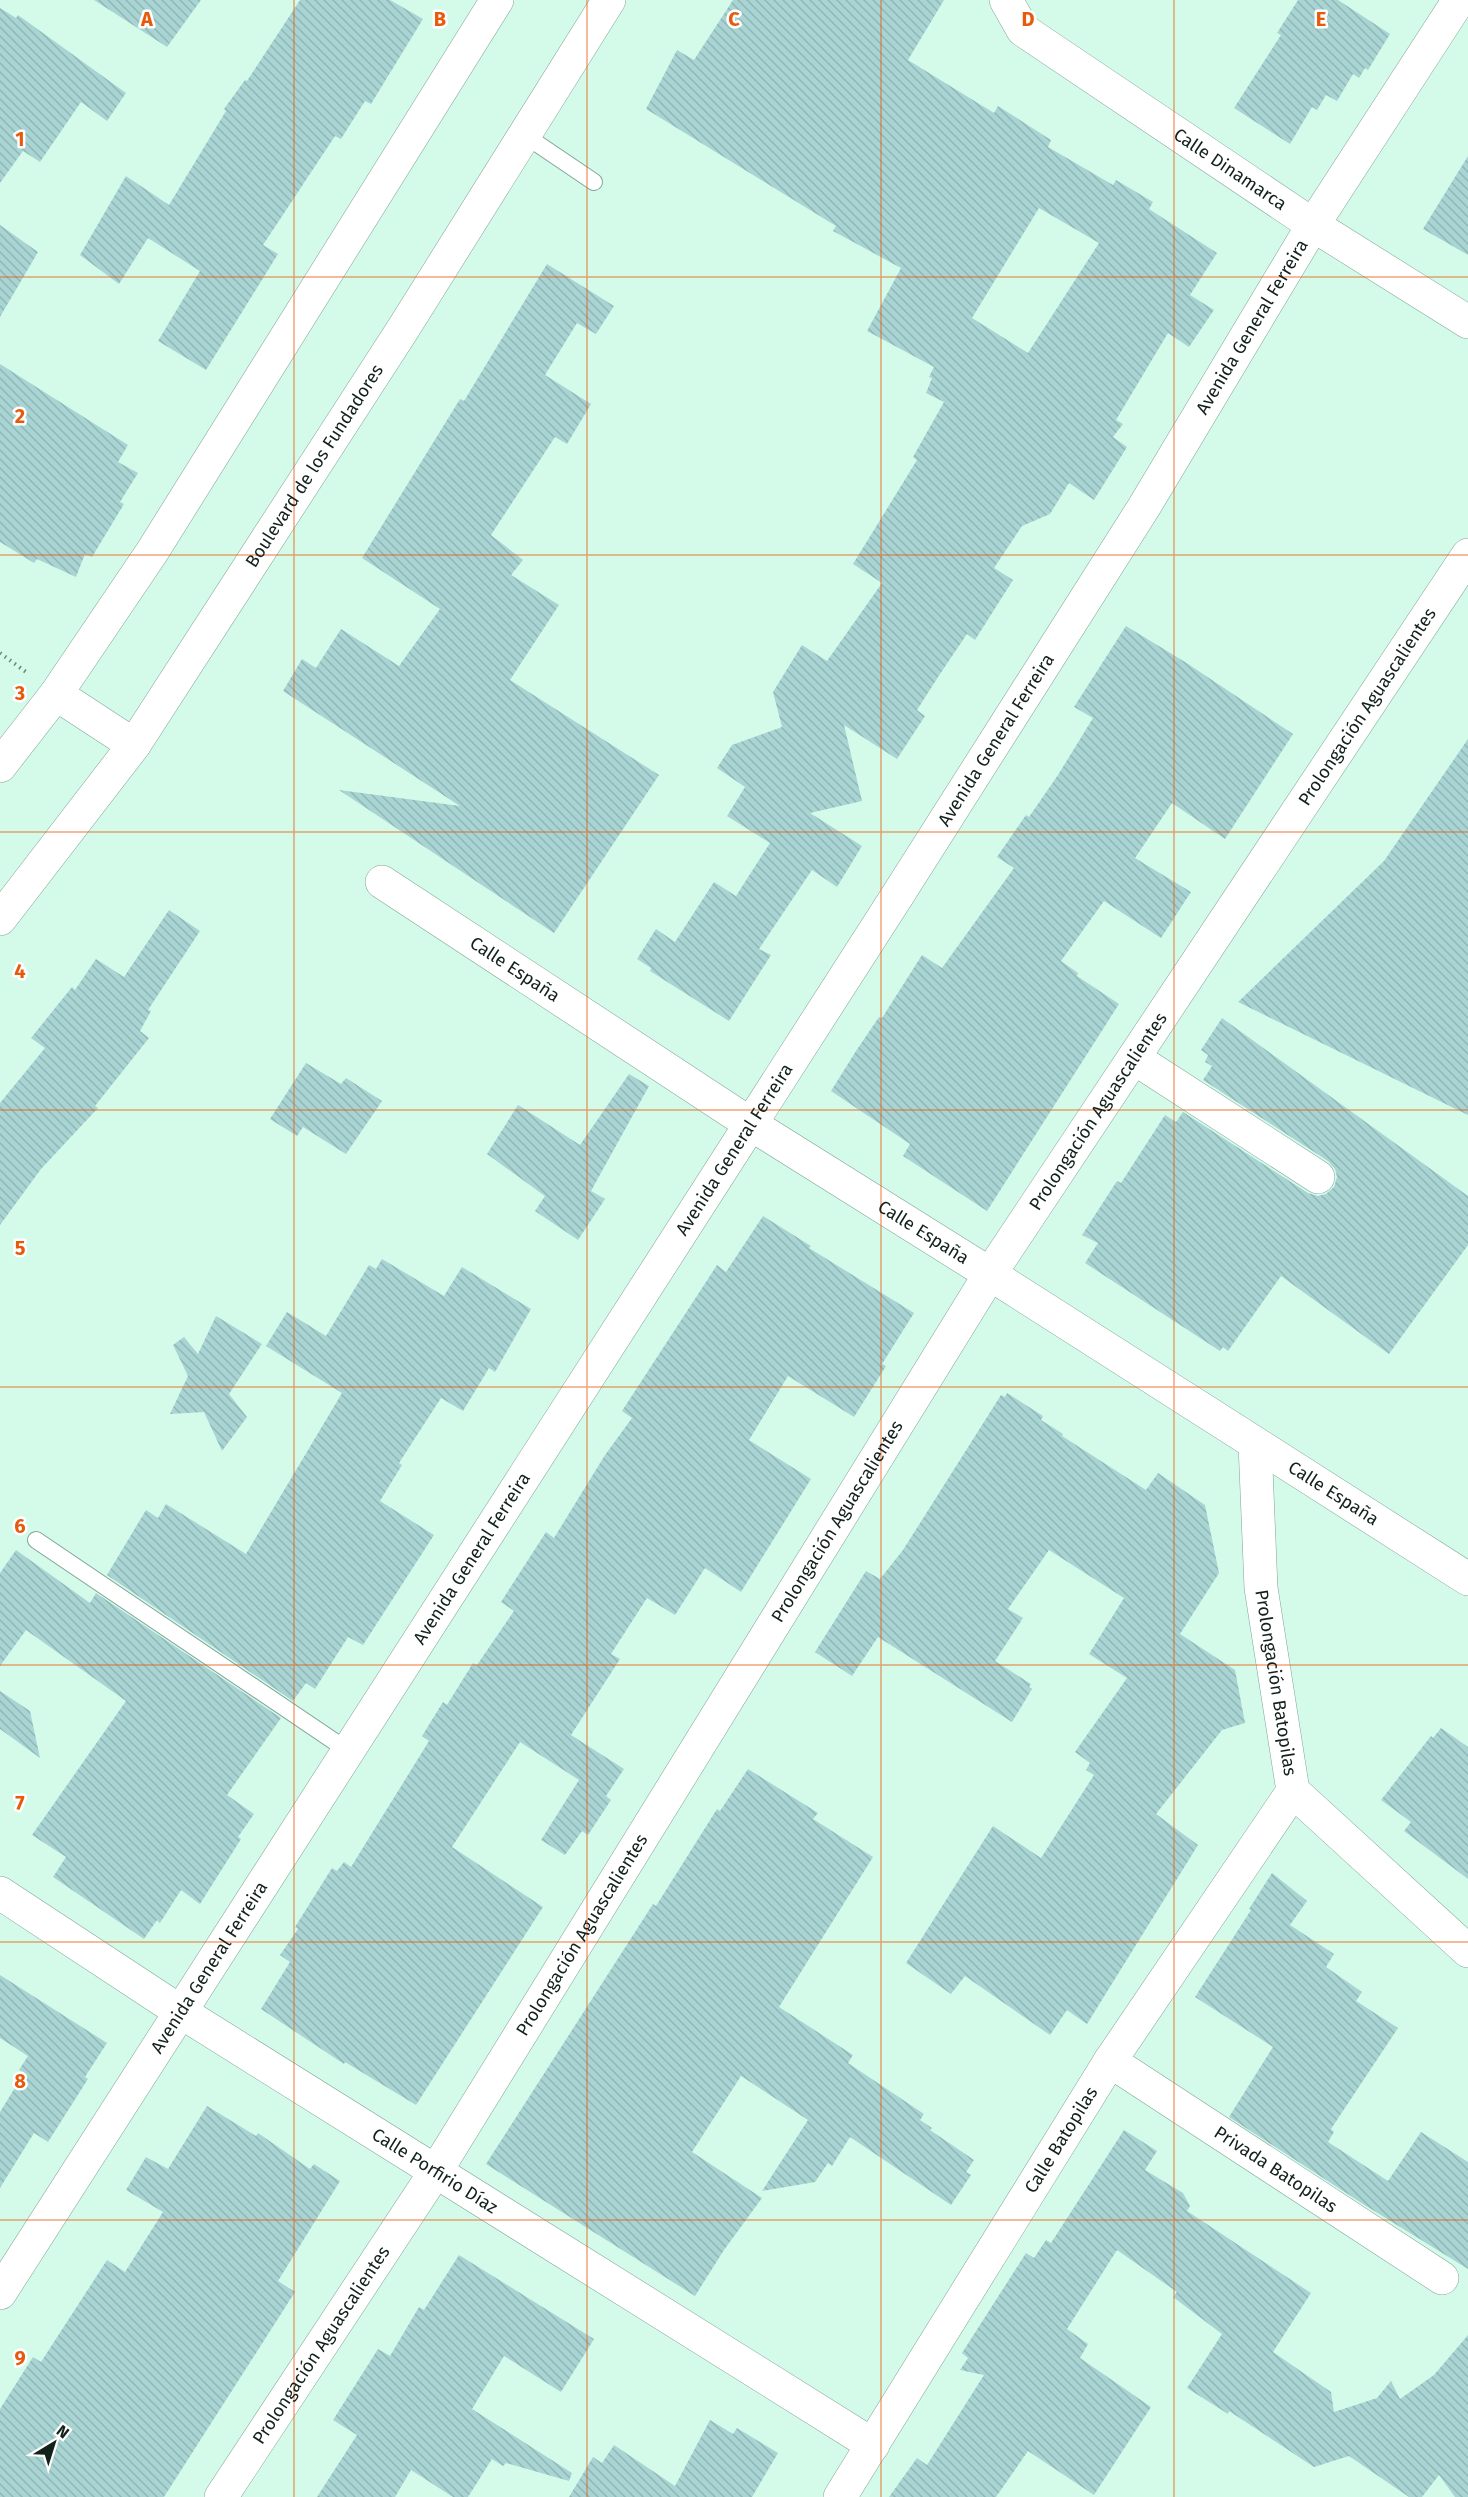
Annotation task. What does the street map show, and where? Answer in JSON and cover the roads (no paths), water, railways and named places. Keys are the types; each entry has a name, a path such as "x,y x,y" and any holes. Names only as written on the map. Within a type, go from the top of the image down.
{"street":[{"path":"0,766 56,694 152,552 497,0"},
{"name":"Boulevard de los Fundadores","path":"0,920 134,745 525,136 609,0"},
{"name":"Calle Dinamarca","path":"1006,0 1023,30 1313,225 1468,322"},
{"name":"Avenida General Ferreira","path":"0,2293 347,1749 899,893 1144,507 1313,225 1459,0"},
{"name":"Prolongación Aguascalientes","path":"221,2497 436,2171 990,1274 1468,555"},
{"path":"56,694 134,745"},
{"name":"Calle España","path":"382,882 749,1123 1468,1579"},
{"path":"1134,1058 1318,1177"},
{"name":"Prolongación Batopilas","path":"1255,1444 1261,1588 1293,1791 1468,1951"},
{"name":"Calle Batopilas","path":"840,2497 1110,2061 1293,1791"},
{"name":"Calle Porfirio Díaz","path":"0,1893 181,2012 873,2445"},
{"name":"Privada Batopilas","path":"1110,2061 1442,2278"}],"lane":[{"path":"525,136 594,182"},
{"path":"36,1540 347,1749"}]}
